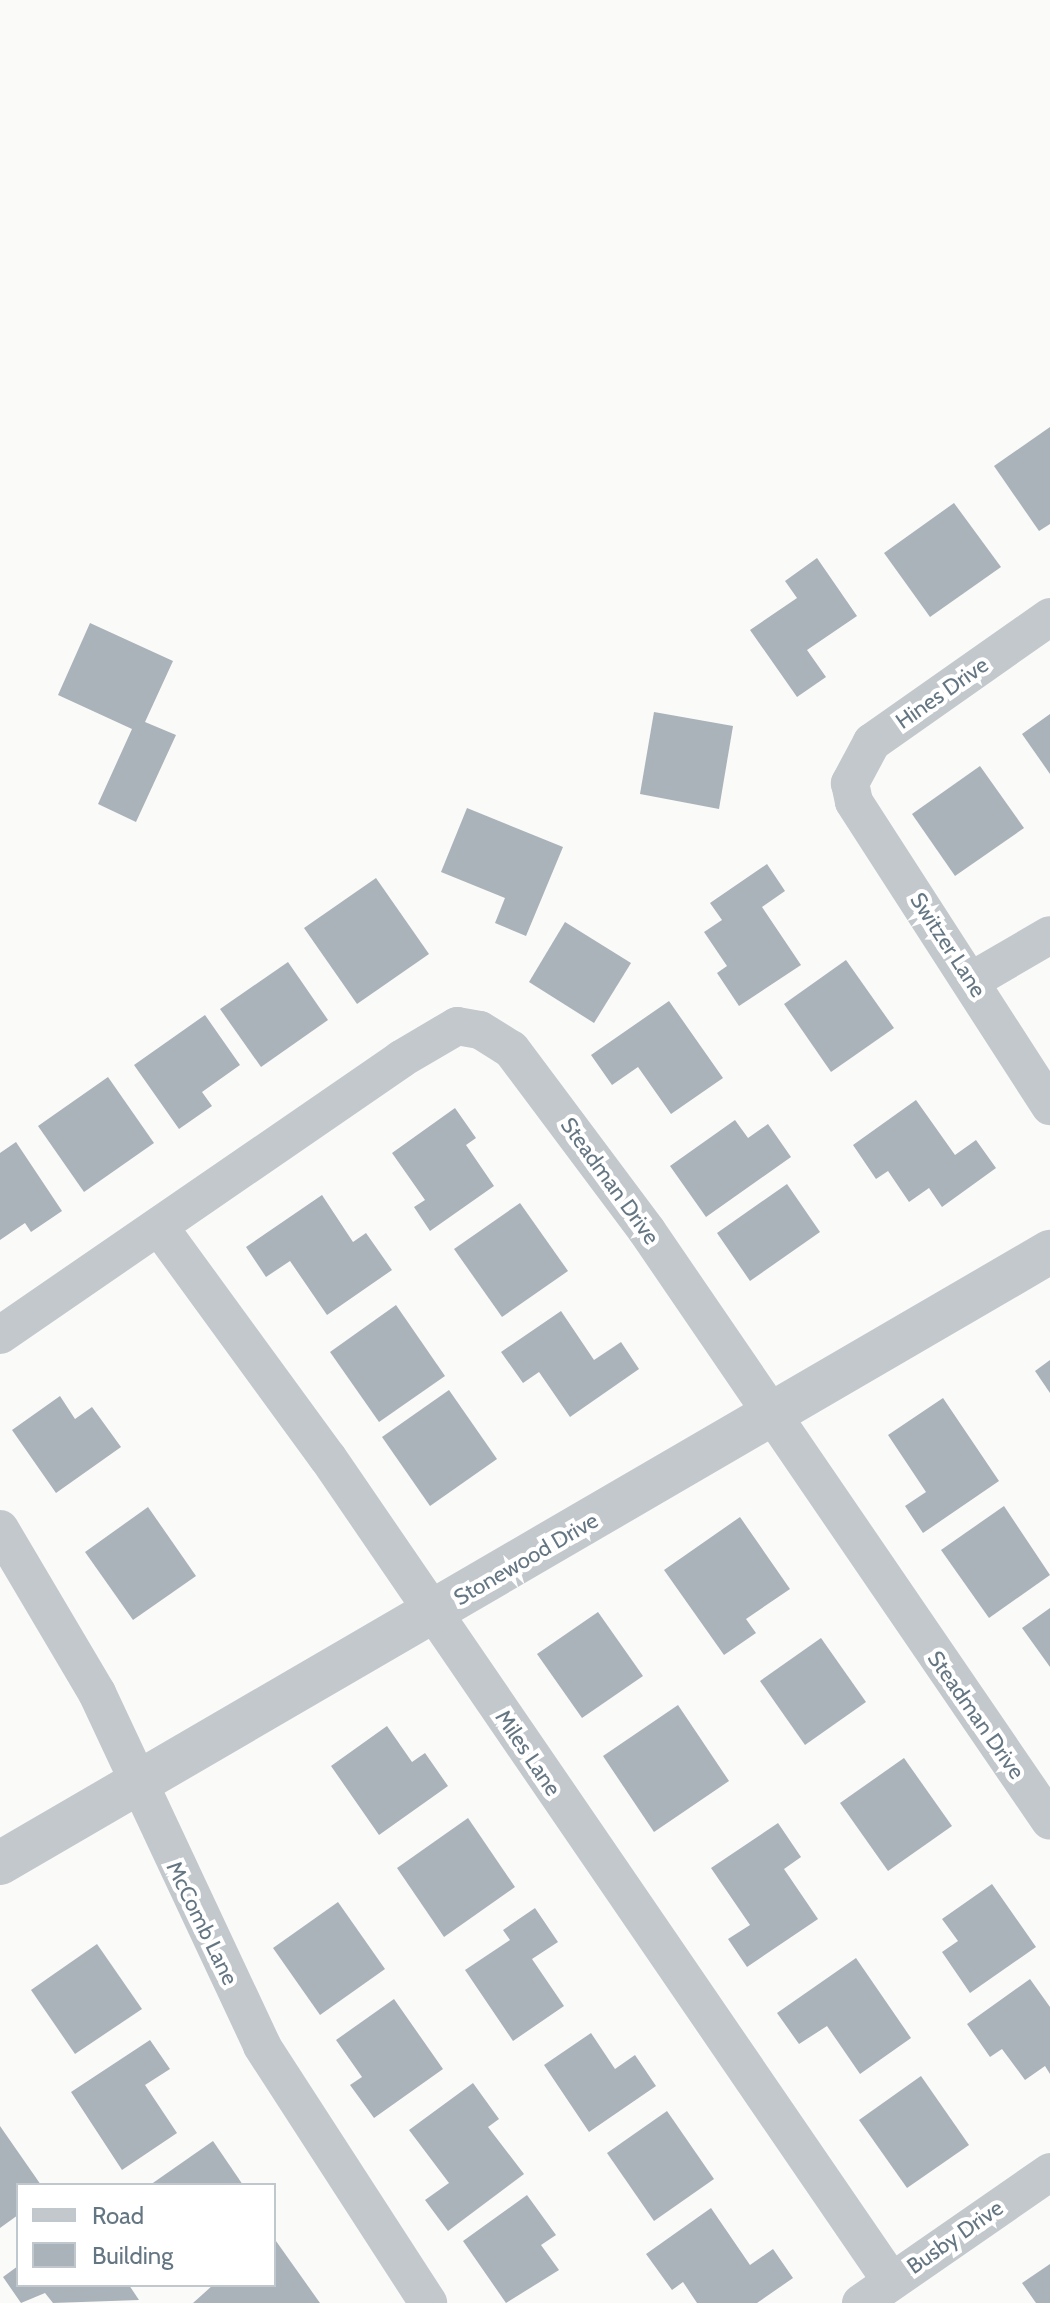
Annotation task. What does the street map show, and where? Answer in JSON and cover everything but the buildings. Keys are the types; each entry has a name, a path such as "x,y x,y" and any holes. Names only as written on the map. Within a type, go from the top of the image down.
{"street":[{"name":"Hines Drive","path":"850,783 872,742 1050,617"},
{"name":"Switzer Lane","path":"850,783 854,802 1050,1106"},
{"path":"971,981 1050,935"},
{"name":"Steadman Drive","path":"0,1335 160,1228 401,1059 457,1026 480,1030 511,1049 638,1219 769,1417 1050,1821"},
{"name":"Miles Lane","path":"160,1228 434,1613 876,2292"},
{"name":"Stonewood Drive","path":"0,1863 1050,1252"},
{"name":"McComb Lane","path":"0,1529 97,1693 262,2046 428,2303"},
{"name":"Busby Drive","path":"876,2292 1050,2172"}]}
